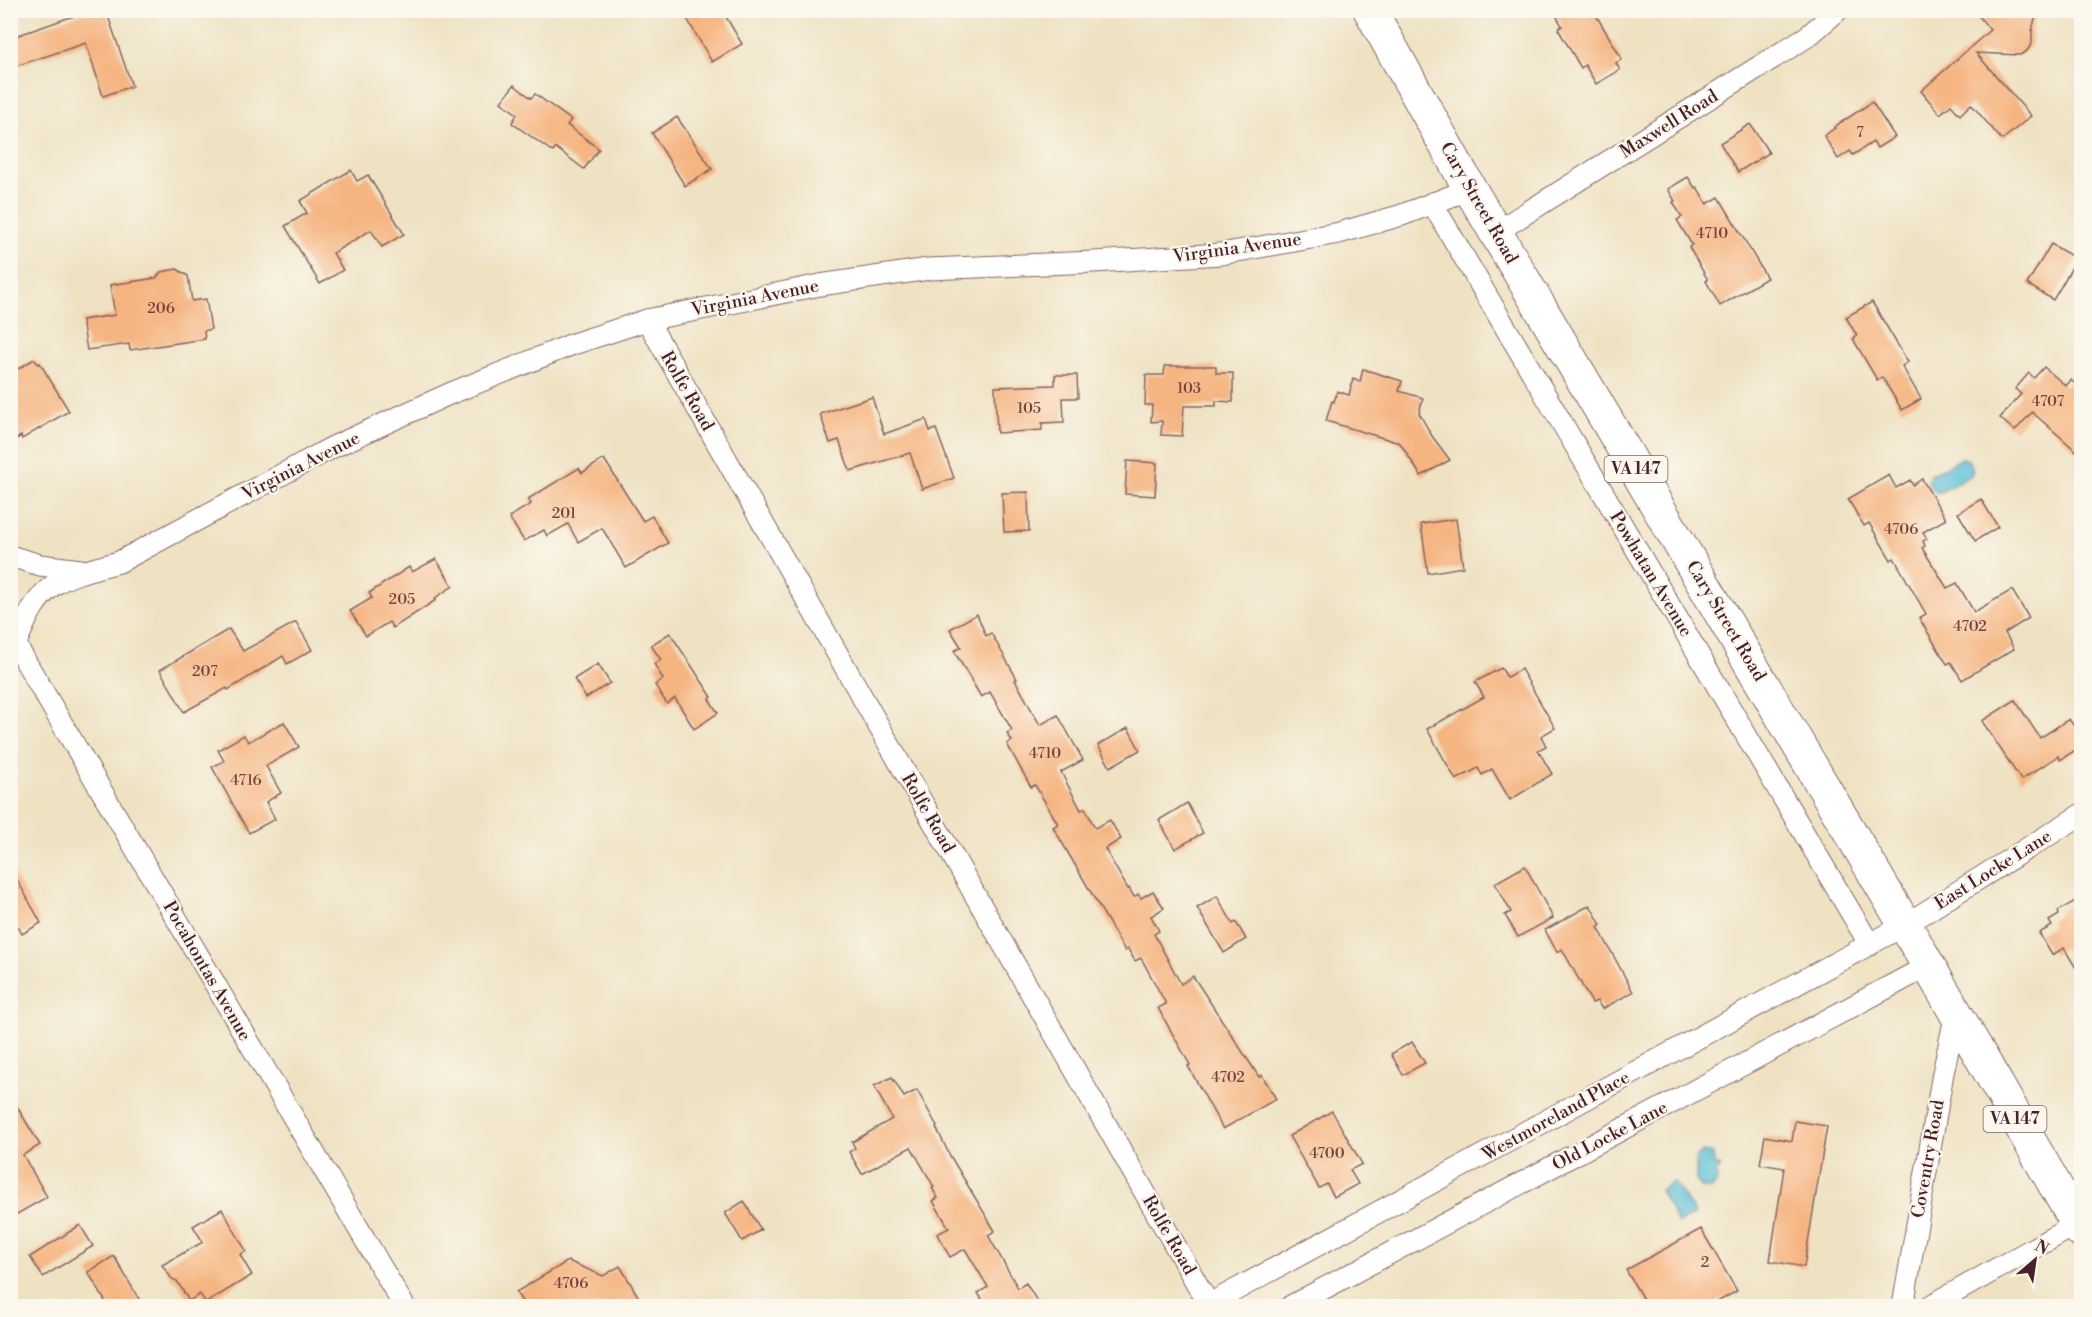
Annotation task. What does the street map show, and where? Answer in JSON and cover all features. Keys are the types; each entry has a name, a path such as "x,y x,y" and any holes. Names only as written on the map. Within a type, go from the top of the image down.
{"main road":[{"name":"Cary Street Road","path":"1370,10 1470,189 1905,925 2079,1228"}],"street":[{"name":"Maxwell Road","path":"1496,232 1808,36 1838,10"},
{"name":"Virginia Avenue","path":"13,640 42,594 59,580 119,562 333,447 449,394 573,344 647,320 820,285 929,269 1221,254 1340,233 1402,215 1470,189"},
{"name":"Powhatan Avenue","path":"1432,203 1870,945"},
{"name":"Rolfe Road","path":"647,320 1207,1306"},
{"name":"Virginia Avenue","path":"10,556 40,565 85,571"},
{"name":"Pocahontas Avenue","path":"13,640 404,1306"},
{"name":"East Locke Lane","path":"1905,925 2082,814"},
{"name":"Westmoreland Place","path":"1207,1306 1905,925"},
{"name":"Old Locke Lane","path":"1291,1306 1928,966"},
{"name":"Coventry Road","path":"1903,1306 1942,1072 1956,1013"},
{"path":"1929,1306 2079,1228"}],"water":[{"path":"1962,458 1968,460 1973,469 1971,475 1939,493 1933,490 1928,482 1930,475"},
{"path":"1703,1152 1712,1154 1715,1165 1720,1166 1716,1172 1717,1181 1712,1189 1702,1188 1696,1180 1696,1158"},
{"path":"1674,1182 1695,1214 1678,1224 1660,1190"}],"building":[{"path":"91,10 106,10 132,86 103,96 86,43 10,68 10,38"},
{"path":"682,10 722,10 742,44 712,62"},
{"path":"1553,10 1593,10 1622,59 1616,63 1620,70 1596,84 1585,65 1581,68 1558,29 1562,26"},
{"path":"1974,10 2037,10 2032,43 2027,51 2020,55 1976,53 2031,116 2002,140 1971,104 1960,115 1951,105 1940,114 1921,91 1990,30"},
{"path":"514,85 531,98 535,94 571,120 567,125 599,149 584,169 556,148 553,152 512,123 517,114 501,102"},
{"path":"1872,102 1895,137 1877,148 1873,142 1853,155 1850,151 1838,159 1824,136"},
{"path":"677,117 712,169 685,186 652,133"},
{"path":"1750,124 1769,153 1738,172 1720,143"},
{"path":"351,170 357,181 368,175 404,234 382,247 371,230 333,253 343,270 320,284 285,226 307,213 300,201"},
{"path":"1688,177 1707,204 1719,197 1767,278 1720,306 1689,247 1692,245 1677,220 1682,217 1668,189"},
{"path":"2051,244 2077,259 2053,300 2027,284"},
{"path":"177,269 188,276 192,301 206,299 211,329 204,331 205,339 130,350 129,344 87,350 82,320 115,315 110,285 156,278 161,272"},
{"path":"1872,302 1908,362 1902,366 1921,399 1902,410 1882,377 1877,380 1853,339 1857,336 1846,317"},
{"path":"34,359 38,364 40,363 69,411 22,439 21,436 10,443 10,374"},
{"path":"1165,366 1216,366 1216,373 1233,373 1233,402 1216,401 1216,406 1184,406 1182,436 1161,435 1162,421 1151,422 1152,405 1145,405 1146,375 1164,375"},
{"path":"2044,367 2066,386 2071,380 2082,390 2082,456 2032,412 2015,431 2000,418 2021,394 2015,389 2029,373 2034,378"},
{"path":"1363,369 1402,381 1399,391 1423,398 1419,413 1432,436 1450,460 1421,476 1400,443 1326,421 1337,391 1349,395 1353,379 1360,382"},
{"path":"1055,375 1077,375 1078,398 1063,398 1064,422 1042,423 1042,430 997,433 995,387 1055,385"},
{"path":"872,397 884,434 926,419 930,431 936,429 954,478 922,489 910,453 850,471 839,440 830,443 820,414"},
{"path":"604,459 643,521 652,516 668,543 626,568 602,528 578,542 568,524 547,536 544,530 524,541 509,517 531,504 528,499 579,468 582,473"},
{"path":"1127,461 1157,463 1155,496 1125,494"},
{"path":"1889,475 1896,488 1910,480 1913,485 1922,479 1946,519 1923,532 1927,539 1923,541 1925,546 1922,548 1947,588 1957,583 1974,612 2012,590 2029,618 2005,633 2014,649 1962,680 1951,662 1947,664 1919,618 1926,614 1894,558 1891,560 1869,523 1864,526 1848,499"},
{"path":"1028,492 1029,531 1004,532 1002,493"},
{"path":"1981,499 1998,527 1975,541 1958,513"},
{"path":"1456,519 1463,567 1428,573 1421,524"},
{"path":"436,559 453,586 393,628 389,622 366,636 350,611 372,598 369,593 409,567 412,572"},
{"path":"977,614 986,636 991,633 1040,725 1058,715 1083,760 1061,772 1081,810 1085,808 1095,828 1110,820 1121,839 1105,849 1134,897 1138,894 1141,898 1153,891 1164,908 1151,916 1159,931 1154,934 1181,984 1193,976 1259,1077 1262,1075 1276,1099 1223,1129 1158,1008 1166,1004 1141,958 1135,961 1128,949 1125,951 1053,827 1058,824 1035,785 1031,787 1007,744 1012,741 1007,733 1012,730 990,692 981,697 954,651 961,647 950,629"},
{"path":"296,622 312,650 287,664 283,656 228,690 227,688 184,712 160,670 229,629 243,651"},
{"path":"670,633 712,697 709,699 718,713 694,729 675,698 667,704 655,685 663,679 654,664 661,660 651,645"},
{"path":"598,664 610,683 586,698 574,679"},
{"path":"1501,668 1507,677 1521,669 1555,728 1541,736 1546,746 1538,750 1552,774 1510,800 1492,769 1482,775 1478,768 1456,780 1427,729 1484,697 1475,682"},
{"path":"2015,700 2040,738 2069,719 2082,738 2082,746 2060,760 2058,756 2021,780 1982,721"},
{"path":"284,722 299,747 266,766 281,793 266,802 275,819 249,833 212,767 224,761 218,750 244,735 248,742"},
{"path":"1128,728 1140,750 1110,767 1098,745"},
{"path":"1187,803 1203,833 1175,849 1159,820"},
{"path":"1525,866 1553,918 1518,937 1505,915 1511,912 1495,883"},
{"path":"10,867 41,923 22,934 10,912"},
{"path":"1217,896 1233,924 1236,922 1246,939 1224,953 1197,908"},
{"path":"2082,897 2082,978 2064,948 2052,955 2039,933 2052,926 2049,921 2059,915 2058,911"},
{"path":"1590,905 1601,925 1598,927 1633,992 1602,1009 1597,1001 1592,1003 1562,949 1557,952 1545,930"},
{"path":"1412,1042 1425,1063 1403,1075 1391,1054"},
{"path":"892,1077 904,1097 917,1090 949,1154 995,1231 988,1235 1018,1288 1026,1283 1040,1306 986,1306 978,1293 988,1287 965,1249 950,1257 937,1234 949,1228 933,1201 938,1198 932,1188 934,1187 911,1147 862,1174 849,1152 855,1148 852,1142 892,1119 874,1086"},
{"path":"10,1095 40,1145 23,1155 47,1197 10,1218"},
{"path":"1332,1111 1362,1164 1350,1170 1358,1184 1334,1197 1327,1184 1319,1188 1289,1136"},
{"path":"1795,1121 1827,1126 1804,1267 1770,1261 1784,1168 1760,1164 1765,1136 1792,1141"},
{"path":"744,1201 761,1230 742,1241 725,1213"},
{"path":"222,1209 246,1251 240,1255 252,1275 206,1303 200,1294 189,1301 177,1281 172,1279 162,1265 203,1242 193,1226"},
{"path":"80,1225 93,1246 43,1277 30,1257"},
{"path":"1701,1229 1737,1291 1710,1306 1647,1306 1626,1270"},
{"path":"114,1256 143,1306 108,1306 88,1272"},
{"path":"568,1261 603,1276 620,1266 644,1306 525,1306 516,1292"}]}
